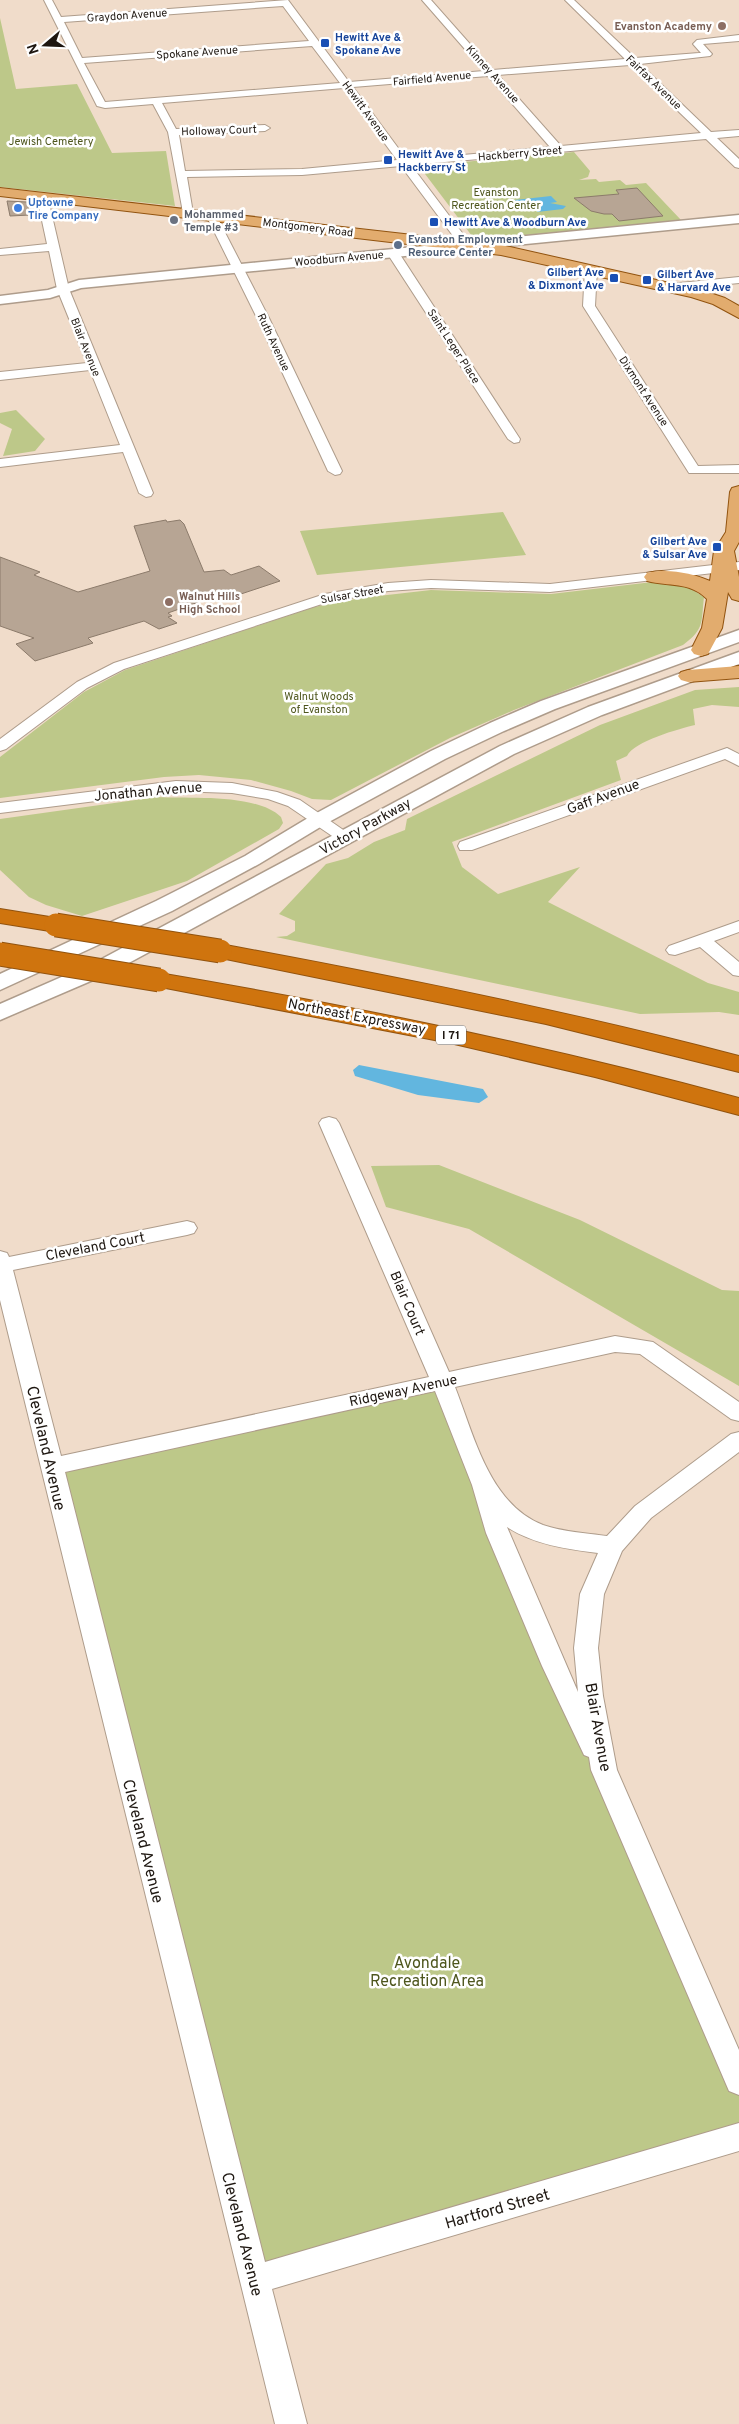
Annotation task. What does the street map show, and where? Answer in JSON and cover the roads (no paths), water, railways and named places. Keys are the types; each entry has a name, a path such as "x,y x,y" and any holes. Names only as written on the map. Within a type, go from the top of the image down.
{"highway":[{"path":"0,916 220,950 519,1009 639,1036 739,1064"},
{"name":"Northeast Expressway","path":"0,954 346,1013 582,1065 739,1107"}],"main road":[{"name":"Montgomery Road","path":"0,192 186,212 501,250 670,287 719,301 739,313"},
{"path":"701,650 712,628 716,597 737,534 739,492"},
{"path":"728,564 739,595"},
{"path":"654,576 679,578 701,583 716,597"},
{"path":"688,676 739,672"}],"street":[{"path":"48,0 78,61"},
{"name":"Kinney Avenue","path":"426,0 558,149"},
{"name":"Fairfax Avenue","path":"569,0 739,165"},
{"name":"Graydon Avenue","path":"59,20 284,2"},
{"name":"Hewitt Avenue","path":"284,2 348,85 466,246"},
{"name":"Fairfield Avenue","path":"78,61 100,104 492,74 705,55 707,52 698,44 700,42 739,38"},
{"name":"Spokane Avenue","path":"78,61 315,42"},
{"path":"156,101 173,132 187,207 186,212"},
{"name":"Holloway Court","path":"173,132 265,128"},
{"name":"Hackberry Street","path":"181,174 302,172 739,133"},
{"name":"Blair Avenue","path":"48,197 43,202 63,289 146,493"},
{"name":"Ruth Avenue","path":"211,215 335,471"},
{"name":"Woodburn Avenue","path":"0,300 50,294 79,284 739,219"},
{"path":"0,252 52,247"},
{"name":"Saint Leger Place","path":"394,253 514,439"},
{"name":"Dixmont Avenue","path":"591,269 589,306 694,470 739,469"},
{"path":"670,287 739,280"},
{"path":"0,376 94,366"},
{"path":"0,463 127,448"},
{"name":"Sulsar Street","path":"0,746 99,675 119,666 309,602 406,586 456,584 550,588 654,576 728,564"},
{"name":"Victory Parkway","path":"0,983 164,906 252,860 320,819 438,755 498,726 557,701 739,636"},
{"name":"Victory Parkway","path":"0,1013 106,966 344,836 452,779 559,726 739,658"},
{"name":"Gaff Avenue","path":"466,846 727,753 739,761"},
{"name":"Jonathan Avenue","path":"0,808 156,788 204,786 232,788 271,795 294,803 344,836"},
{"path":"675,950 739,926"},
{"path":"702,940 739,972"},
{"name":"Blair Court","path":"329,1123 442,1381 483,1485 501,1542 554,1666 604,1770"},
{"name":"Cleveland Court","path":"1,1261 187,1228"},
{"name":"Cleveland Avenue","path":"1,1261 291,2424"},
{"name":"Ridgeway Avenue","path":"51,1467 615,1344 644,1347 739,1412"},
{"name":"Blair Avenue","path":"737,2070 604,1770 591,1696 586,1648 592,1594 612,1546 644,1512 739,1440"},
{"name":"Blair Court","path":"483,1485 511,1517 534,1531 612,1546"},
{"name":"Hartford Street","path":"254,2280 739,2137"}],"water":[{"path":"551,196 557,202 550,203 566,206 563,209 537,212 538,208 534,204 521,206 515,200"},
{"path":"359,1065 483,1089 488,1097 479,1103 418,1095 355,1076 353,1070"}],"place":[{"name":"Evanston Academy","path":"722,26"},
{"name":"Hewitt Ave & Spokane Ave","path":"325,43"},
{"name":"Hewitt Ave & Hackberry St","path":"388,160"},
{"name":"Uptowne Tire Company","path":"18,208"},
{"name":"Mohammed Temple #3","path":"174,220"},
{"name":"Hewitt Ave & Woodburn Ave","path":"434,222"},
{"name":"Evanston Employment Resource Center","path":"398,245"},
{"name":"Gilbert Ave & Dixmont Ave","path":"614,278"},
{"name":"Gilbert Ave & Harvard Ave","path":"647,280"},
{"name":"Gilbert Ave & Sulsar Ave","path":"717,547"},
{"name":"Walnut Hills High School","path":"169,602"}],"park label":[{"name":"Jewish Cemetery","path":"51,141"},
{"name":"Evanston Recreation Center","path":"496,198"},
{"name":"Walnut Woods of Evanston","path":"319,702"},
{"name":"Avondale Recreation Area","path":"427,1971"}]}
